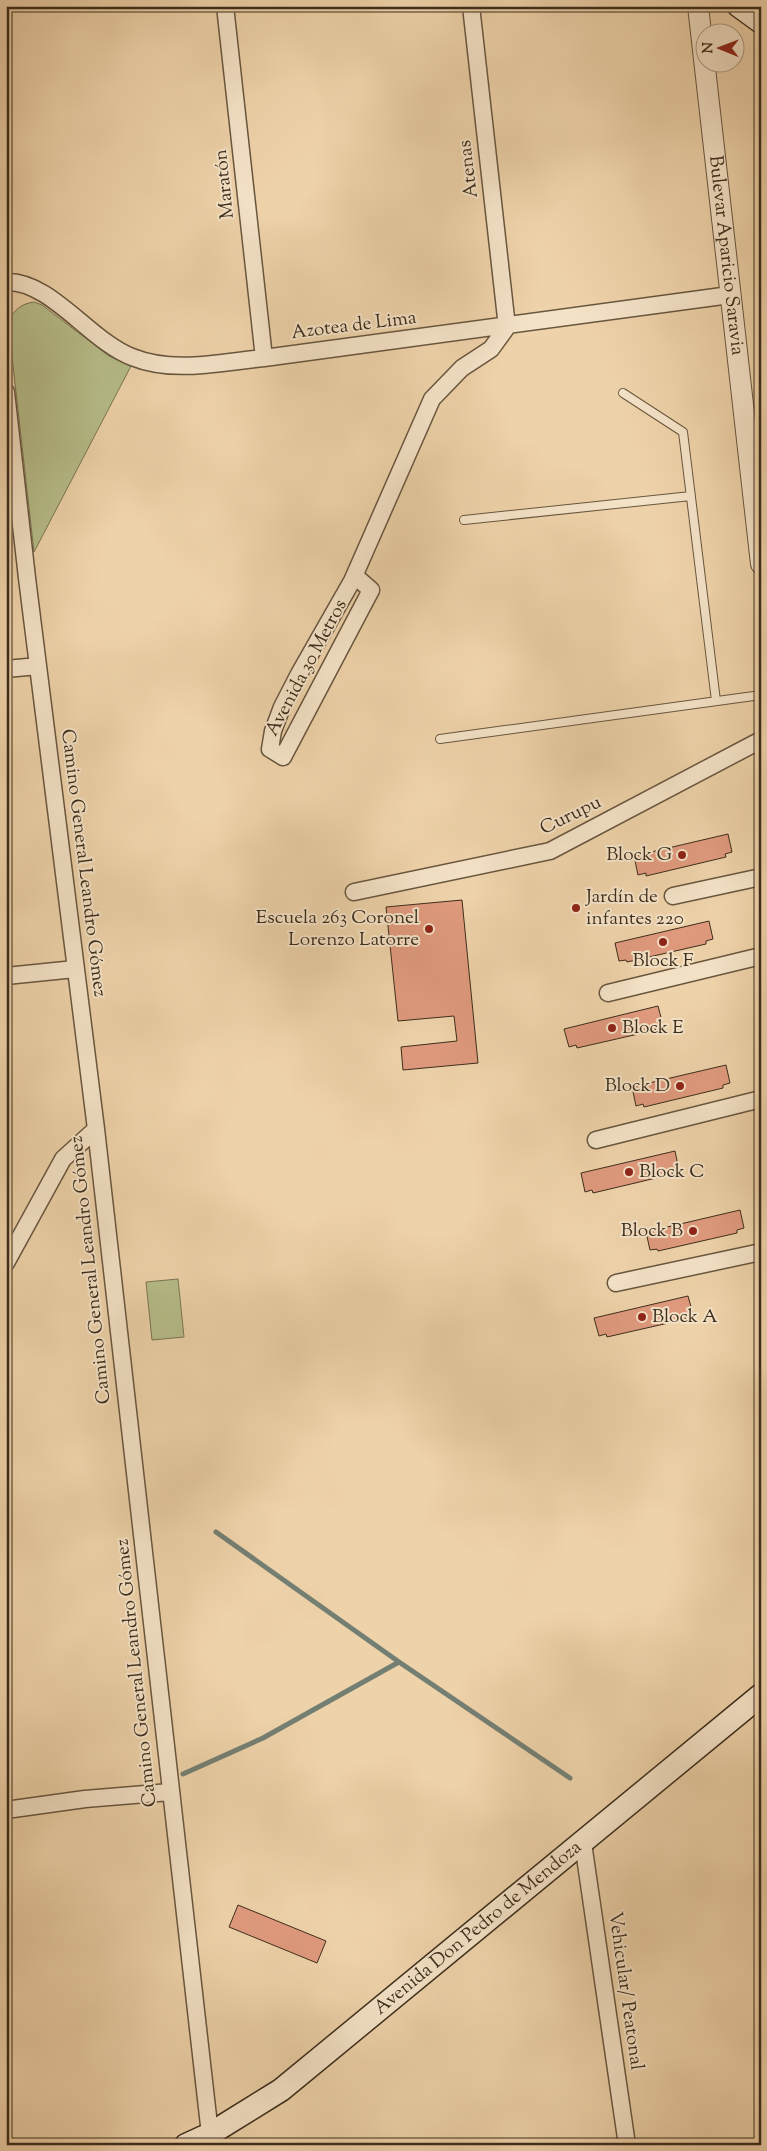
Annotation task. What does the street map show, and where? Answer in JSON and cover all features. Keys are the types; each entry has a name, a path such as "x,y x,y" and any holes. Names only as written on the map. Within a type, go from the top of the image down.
{"main road":[{"path":"739,6 761,22"},
{"name":"Avenida Don Pedro de Mendoza","path":"186,2145 210,2140 281,2090 761,1696"}],"street":[{"name":"Maratón","path":"225,6 264,358"},
{"name":"Atenas","path":"470,6 507,327"},
{"name":"Bulevar Aparicio Saravia","path":"698,6 730,295 756,477 761,564"},
{"name":"Azotea de Lima","path":"6,282 16,281 36,288 108,344 131,357 166,366 188,366 264,358 507,327 730,295"},
{"name":"Avenida 30 Metros","path":"354,576 371,590 283,757 270,749 282,707 354,576 432,399 462,368 491,349 507,327"},
{"name":"Camino General Leandro Gómez","path":"6,392 96,1129 210,2140"},
{"path":"6,669 38,666"},
{"name":"Curupu","path":"354,892 550,851 761,740"},
{"path":"672,896 761,877"},
{"path":"608,993 761,956"},
{"path":"6,976 75,969"},
{"path":"596,1140 761,1099"},
{"path":"6,1263 63,1159 96,1129"},
{"path":"616,1283 761,1252"},
{"path":"6,1810 85,1799 170,1792"},
{"name":"Vehicular/ Peatonal","path":"583,1843 626,2145"}],"lane":[{"path":"623,393 683,432 716,701"},
{"path":"464,520 690,496"},
{"path":"440,740 761,695"}],"green space":[{"path":"34,302 42,305 109,356 131,366 34,552 8,321 18,308"},
{"path":"178,1279 184,1337 152,1340 146,1282"}],"building":[{"name":"Block G","path":"728,834 732,852 725,854 726,857 646,876 646,873 638,875 634,856"},
{"path":"462,900 478,1063 403,1070 401,1047 457,1041 454,1016 398,1021 386,907"},
{"name":"Block F","path":"709,921 713,939 706,941 706,944 627,962 626,960 619,961 615,943"},
{"name":"Block E","path":"658,1006 663,1025 655,1026 656,1030 577,1048 576,1045 569,1047 564,1029"},
{"name":"Block D","path":"726,1065 730,1083 723,1085 723,1088 644,1107 643,1104 636,1106 632,1087"},
{"name":"Block C","path":"675,1151 679,1170 672,1171 673,1174 593,1193 592,1190 585,1192 581,1173"},
{"name":"Block B","path":"740,1210 744,1228 737,1230 737,1233 658,1251 657,1249 650,1250 646,1232"},
{"name":"Block A","path":"688,1296 693,1314 685,1316 686,1319 607,1337 606,1334 599,1336 594,1318"},
{"path":"238,1905 326,1941 317,1963 229,1927"}],"waterway":[{"path":"216,1532 399,1662 570,1778"},
{"path":"183,1774 263,1738 399,1662"}],"place":[{"name":"Block G","path":"682,855"},
{"name":"Jardín de infantes 220","path":"576,908"},
{"name":"Escuela 263 Coronel Lorenzo Latorre","path":"429,929"},
{"name":"Block F","path":"663,942"},
{"name":"Block E","path":"612,1028"},
{"name":"Block D","path":"680,1086"},
{"name":"Block C","path":"629,1172"},
{"name":"Block B","path":"693,1231"},
{"name":"Block A","path":"642,1317"}]}
